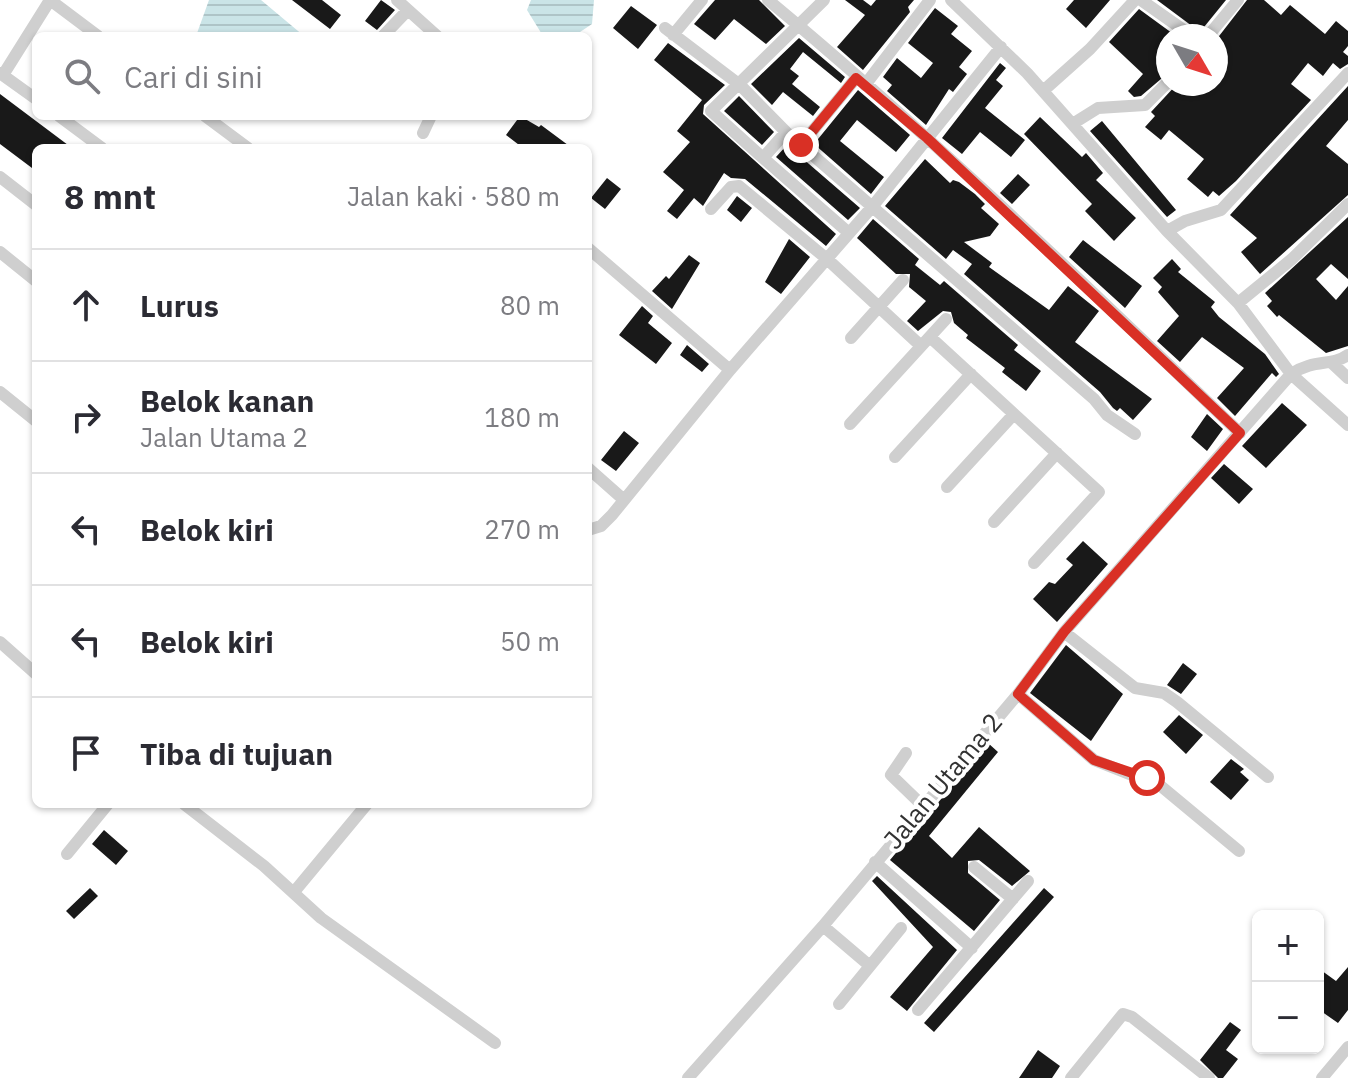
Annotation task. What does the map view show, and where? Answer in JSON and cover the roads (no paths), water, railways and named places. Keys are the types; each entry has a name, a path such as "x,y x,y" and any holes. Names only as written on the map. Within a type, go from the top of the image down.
{"street":[{"path":"32,95 3,70 50,0 93,32"},
{"path":"397,0 432,32"},
{"path":"702,0 669,31 740,85 786,132 1094,399 1107,415 1135,434"},
{"path":"768,0 927,138 1240,433"},
{"path":"824,0 711,111 849,233"},
{"path":"801,145 930,0"},
{"path":"951,0 1074,123 1167,231 1238,303 1291,374 1348,425"},
{"path":"1043,91 1090,49 1135,0"},
{"path":"1141,0 1175,24"},
{"path":"1218,24 1238,0"},
{"path":"387,32 407,11"},
{"path":"592,528 606,522 730,370 872,207 1001,47"},
{"path":"1167,231 1185,221 1221,210 1348,73"},
{"path":"1338,86 1348,96"},
{"path":"1074,123 1098,108 1145,105 1156,94"},
{"path":"64,120 97,144"},
{"path":"210,120 243,144"},
{"path":"423,133 429,120"},
{"path":"763,158 786,132"},
{"path":"0,177 32,202"},
{"path":"711,209 731,187 739,186 879,307 971,374 1099,492 1034,563"},
{"path":"1238,303 1292,259 1348,204"},
{"path":"592,251 730,370"},
{"path":"0,252 32,278"},
{"path":"851,338 903,280"},
{"path":"850,424 946,319"},
{"path":"1291,374 1312,362 1332,363 1348,355"},
{"path":"1332,363 1348,378"},
{"path":"895,457 971,374"},
{"name":"Jalan Utama 2","path":"688,1078 823,926 1018,694 1064,632 1291,374"},
{"path":"0,392 32,418"},
{"path":"947,487 1014,414"},
{"path":"994,522 1057,453"},
{"path":"592,472 623,499"},
{"path":"1064,632 1135,688 1164,693 1177,702 1268,777"},
{"path":"0,642 32,670"},
{"path":"1018,694 1094,760 1162,787 1239,851"},
{"path":"906,753 891,775 922,805"},
{"path":"67,854 105,808"},
{"path":"189,808 294,892 321,918 495,1043"},
{"path":"294,892 364,808"},
{"path":"875,862 972,948"},
{"path":"974,867 1013,899"},
{"path":"918,1010 1028,881"},
{"path":"823,926 870,966"},
{"path":"839,1004 901,928"},
{"path":"1071,1078 1123,1014 1132,1017 1209,1078"},
{"path":"1322,1078 1348,1047"}],"water":[{"path":"209,0 261,0 299,32 197,32"},
{"path":"531,0 594,0 592,24 580,32 541,32 527,10"}]}
